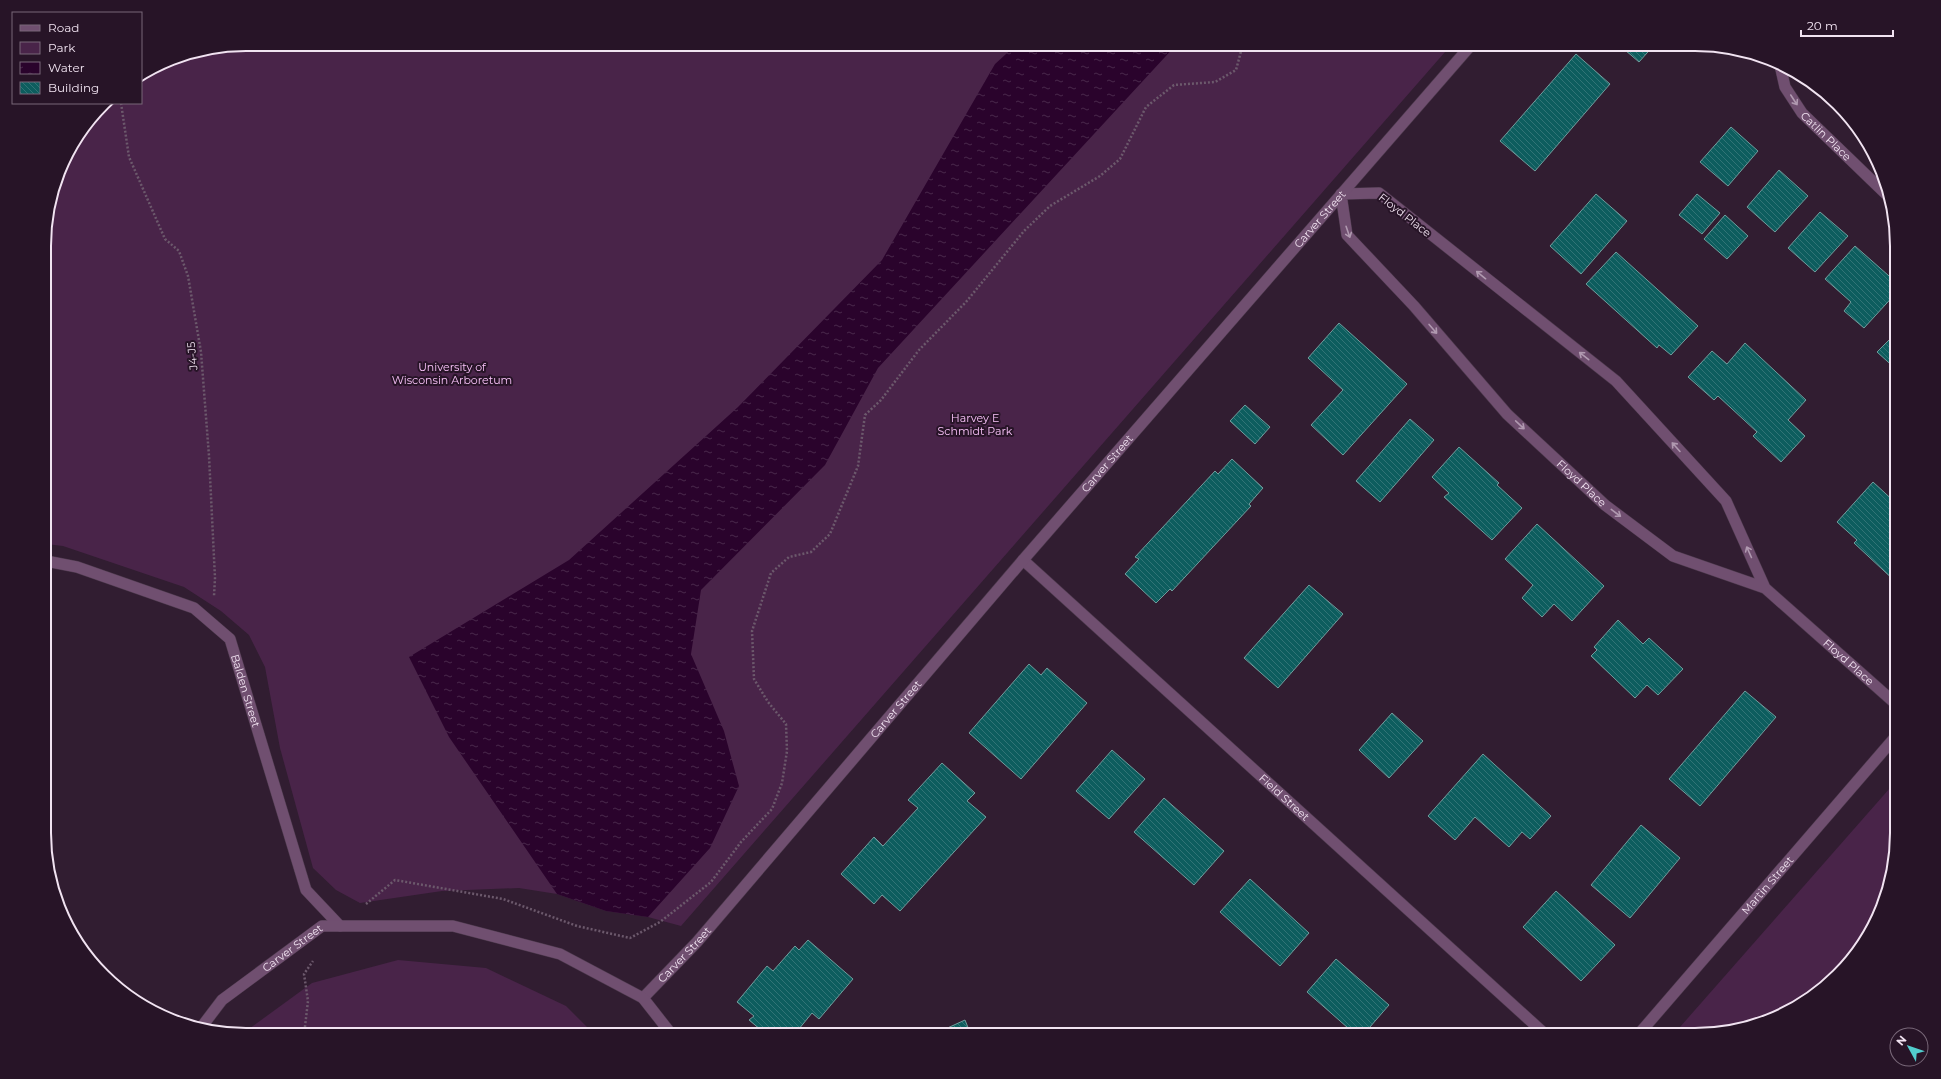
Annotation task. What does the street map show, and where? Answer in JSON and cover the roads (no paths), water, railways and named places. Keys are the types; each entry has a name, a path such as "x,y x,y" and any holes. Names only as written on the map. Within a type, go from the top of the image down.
{"street":[{"name":"Carver Street","path":"204,1023 222,1000 322,926 454,926 560,954 643,998 697,942 1022,560 1466,51"},
{"name":"Catlin Place","path":"1781,71 1785,87 1802,113 1881,190"},
{"name":"Floyd Place","path":"1764,588 1726,501 1616,381 1379,193 1341,194 1347,235 1414,306 1507,414 1606,505 1673,556 1764,588 1890,699"},
{"name":"Field Street","path":"1022,560 1538,1028"},
{"name":"Balden Street","path":"51,562 77,567 194,608 230,639 306,890 340,926"},
{"name":"Martin Street","path":"1644,1028 1890,743"},
{"path":"643,998 667,1028"}],"water":[{"path":"1009,51 1171,51 878,368 825,465 701,590 691,654 724,731 739,786 710,848 648,917 606,911 557,894 449,737 409,657 569,560 738,407 882,260 995,64"}],"park label":[{"name":"University of Wisconsin Arboretum","path":"452,373"},
{"name":"Harvey E Schmidt Park","path":"975,424"}]}
